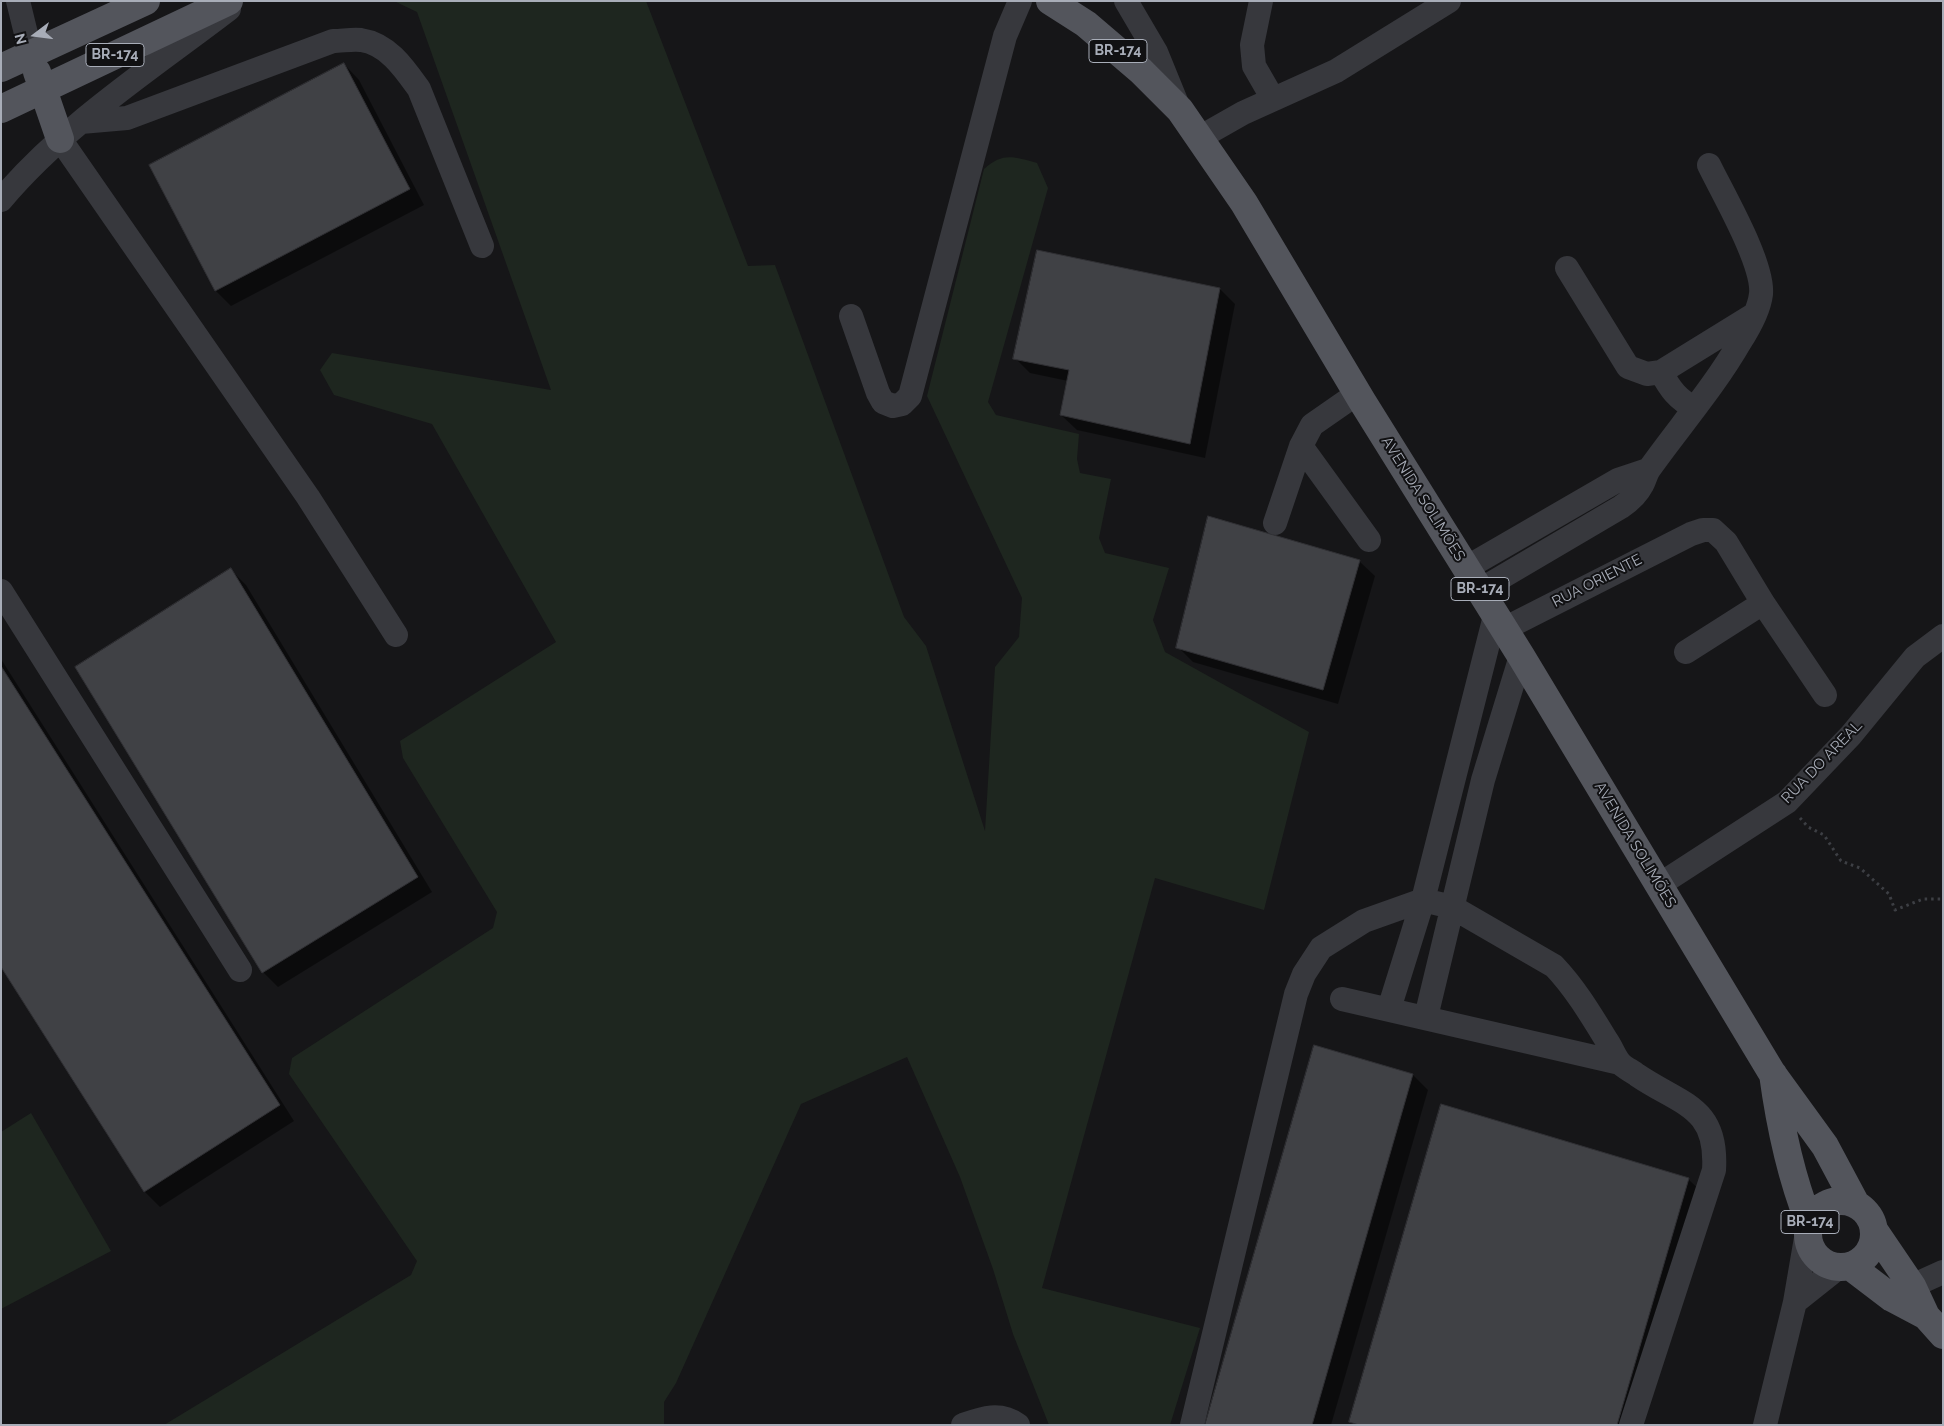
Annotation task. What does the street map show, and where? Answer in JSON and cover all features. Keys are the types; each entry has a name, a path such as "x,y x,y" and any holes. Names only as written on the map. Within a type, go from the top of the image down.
{"main road":[{"name":"BR-174","path":"1,68 146,1"},
{"name":"BR-174","path":"1,109 228,1"},
{"name":"BR-174","path":"1050,1 1084,13 1180,110"},
{"path":"31,54 60,139"},
{"name":"AVENIDA SOLIMÕES","path":"1180,110 1244,203 1358,393 1521,656 1772,1073 1824,1146 1856,1204"},
{"name":"AVENIDA SOLIMÕES","path":"1772,1073 1783,1138 1808,1227"},
{"name":"BR-174","path":"1843,1200 1856,1204 1865,1210 1871,1219 1874,1230 1912,1286 1934,1326 1844,1267 1826,1264 1816,1256 1809,1245 1808,1227 1817,1210 1828,1202 1843,1200"},
{"path":"1844,1267 1864,1258 1872,1246 1874,1230"}],"street":[{"path":"18,1 31,54"},
{"path":"1,200 23,175 60,139 240,1"},
{"path":"851,316 878,393 883,402 893,406 902,404 910,396 1005,36 1020,1"},
{"name":"AVENIDA SOLIMÕES","path":"1126,1 1156,52 1180,110"},
{"path":"1261,1 1252,45 1254,66 1273,99"},
{"path":"1199,138 1243,112 1336,71 1450,1"},
{"path":"81,122 127,118 333,41 361,40 387,50 405,68 419,89 482,246"},
{"path":"60,139 302,489 396,635"},
{"path":"1480,590 1634,498 1648,470 1725,369 1755,314 1761,294 1760,276 1752,253 1709,165"},
{"path":"1567,268 1628,366 1647,374 1661,372 1755,314"},
{"path":"1704,345 1718,348 1723,355 1725,369"},
{"path":"1661,372 1670,389 1683,403 1695,408"},
{"path":"1275,523 1301,446 1312,425 1358,393"},
{"path":"1301,446 1369,540"},
{"path":"1466,568 1618,480 1648,470"},
{"name":"RUA ORIENTE","path":"1499,622 1703,530 1713,530 1720,536 1734,554 1763,603"},
{"path":"1,591 240,970"},
{"path":"1686,652 1763,603 1825,695"},
{"path":"1389,1009 1422,900 1499,622"},
{"name":"RUA DO AREAL","path":"1659,886 1787,802 1851,735 1909,664 1943,636"},
{"path":"1426,1017 1484,780 1521,656"},
{"path":"1192,1425 1296,994 1304,974 1321,948 1364,921 1422,900 1452,907 1554,966 1579,998 1620,1063"},
{"path":"1342,999 1620,1063 1695,1110 1707,1122 1715,1150 1714,1170 1631,1425"},
{"path":"1765,1425 1796,1302 1808,1227"},
{"path":"1796,1302 1844,1267"},
{"path":"1912,1286 1943,1272"},
{"path":"963,1425 984,1418 999,1416 1010,1419 1018,1425"}],"path":[{"path":"1787,802 1808,827 1824,835 1841,860 1860,868 1889,894 1895,910 1924,899 1943,899"}],"shaded area":[{"path":"394,1 646,1 748,266 775,265 904,617 926,646 985,831 995,667 1019,637 1022,598 927,396 984,169 997,160 1009,157 1037,163 1048,188 988,402 996,415 1079,434 1077,459 1080,473 1111,479 1099,538 1105,553 1169,568 1153,620 1165,652 1309,732 1264,910 1155,878 1042,1288 1200,1328 1170,1425 1049,1425 1013,1334 993,1269 960,1177 907,1057 801,1104 676,1383 664,1402 664,1425 164,1425 411,1275 417,1261 289,1074 292,1058 493,928 497,912 403,758 400,741 556,642 432,424 334,395 320,370 332,353 551,390 417,12"},
{"path":"31,1113 111,1251 1,1309 1,1132"}],"building":[{"path":"344,63 410,189 215,291 149,165"},
{"path":"1037,250 1220,288 1190,444 1060,415 1069,370 1013,359"},
{"path":"1208,516 1360,560 1323,690 1176,648"},
{"path":"231,568 418,877 262,973 75,667"},
{"path":"1,666 280,1105 144,1192 1,967"},
{"path":"1314,1045 1413,1074 1312,1425 1205,1425"},
{"path":"1441,1104 1689,1178 1617,1425 1359,1425 1349,1422"}]}
